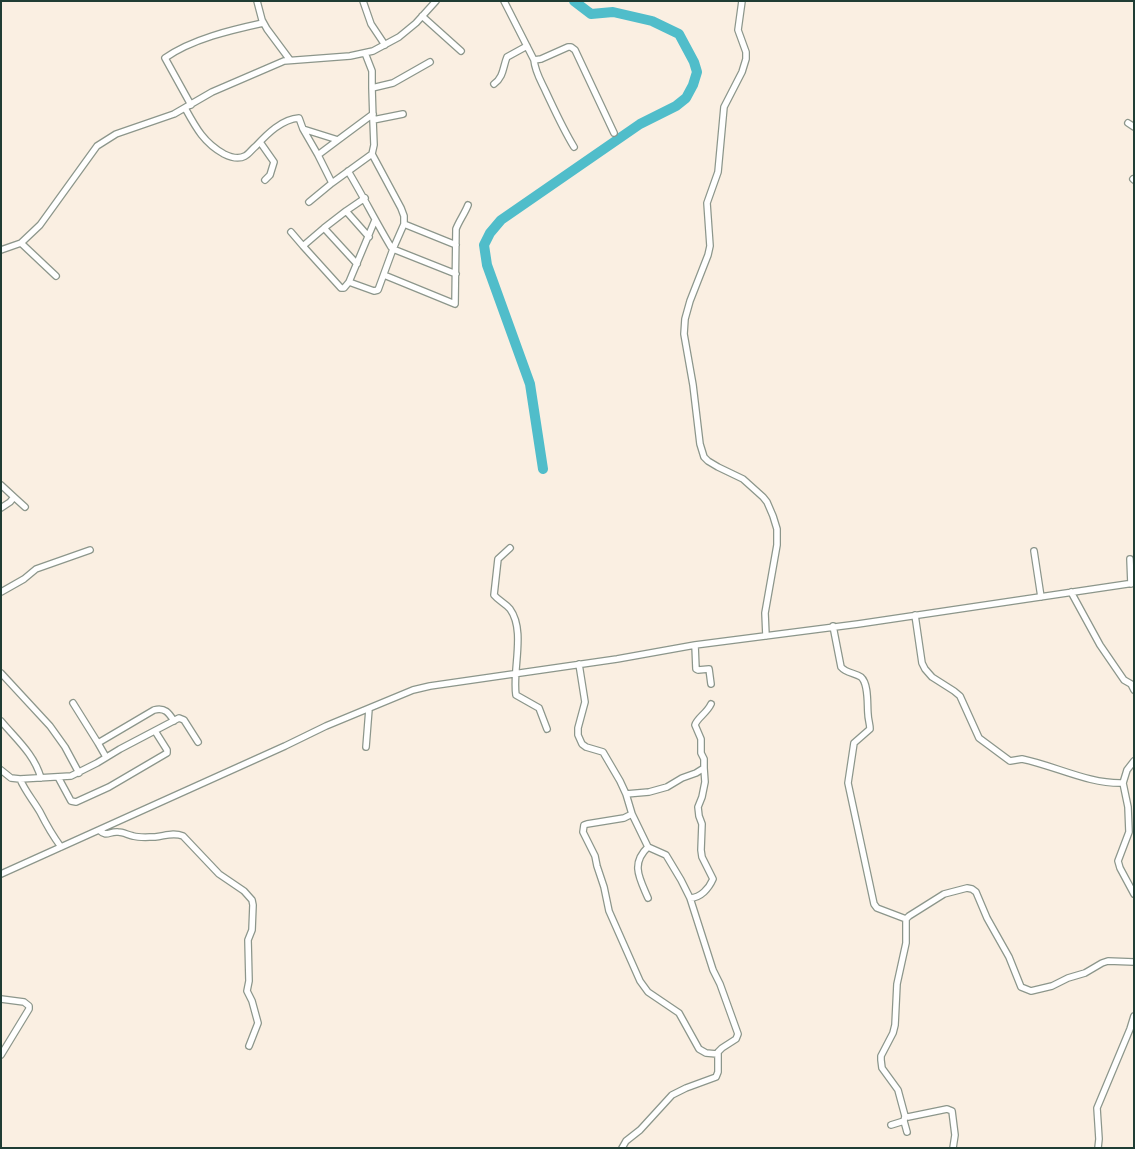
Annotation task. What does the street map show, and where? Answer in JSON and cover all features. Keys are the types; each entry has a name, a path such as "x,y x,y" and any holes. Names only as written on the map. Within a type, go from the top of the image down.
{"street":[{"path":"257,1 263,23 290,60"},
{"path":"363,1 371,24 385,45"},
{"path":"1,250 21,243 40,225 96,146 116,134 174,114 236,80 270,66 290,60 322,59 373,51 399,36 422,16 436,1"},
{"path":"505,1 534,60 535,69 559,122 574,147"},
{"path":"742,1 738,30 746,52 746,59 742,72 724,106 718,172 707,203 710,246 690,301 685,319 684,334 693,385 700,444 704,457 718,467 740,477 756,489 767,502 775,522 777,546 765,613 766,636"},
{"path":"422,16 461,51"},
{"path":"263,23 236,29 185,46 165,58 188,106 196,129 213,148 236,158 245,156 284,121 292,118 299,118 303,129 332,183"},
{"path":"494,84 499,79 504,69 507,57 527,46"},
{"path":"534,60 541,59 568,47 573,49 614,133"},
{"path":"349,282 376,291 378,290 404,224 404,216 401,208 372,154 374,145 372,71 365,53"},
{"path":"372,88 393,83 430,62"},
{"path":"318,155 373,117 403,114"},
{"path":"1128,124 1134,127"},
{"path":"303,129 338,140"},
{"path":"260,142 274,162 270,175 265,180"},
{"path":"309,202 372,154"},
{"path":"348,171 393,249 456,274"},
{"path":"303,246 364,198"},
{"path":"384,275 455,304 456,229 458,223 464,216 468,205"},
{"path":"346,211 369,236"},
{"path":"291,232 340,288 344,288 349,282 375,220"},
{"path":"404,224 456,245"},
{"path":"324,228 357,264"},
{"path":"21,243 56,276"},
{"path":"1,485 25,507"},
{"path":"1,508 14,498"},
{"path":"510,548 498,559 494,595 511,610 516,621 516,695 539,708 547,729"},
{"path":"1,592 24,579 36,569 90,550"},
{"path":"1034,551 1041,597"},
{"path":"1,874 285,746 326,726 413,690 430,686 517,674 695,645 833,626 858,624 1133,584 1130,559"},
{"path":"1071,592 1100,645 1124,680 1131,684 1134,690"},
{"path":"915,615 922,663 925,669 932,677 960,696 977,734 982,741 1010,761 1022,759 1093,780 1112,784 1123,783"},
{"path":"833,626 841,667 863,680 868,699 870,729 854,743 848,783 874,904 877,908 906,919"},
{"path":"695,645 696,669 709,669 711,684"},
{"path":"579,664 585,702 578,728 578,735 582,744 586,747 603,752 620,781 632,814 648,847 666,856 690,898 713,970 720,984 738,1034 736,1039 719,1050 717,1054"},
{"path":"1,673 50,726 65,747 78,772"},
{"path":"73,703 106,757"},
{"path":"690,898 694,898 701,894 710,886 713,879 702,856 701,850 702,824 698,807 705,782 704,759 701,753 701,739 695,725 697,719 708,710 711,704"},
{"path":"98,743 154,710 164,709 173,719"},
{"path":"366,747 369,709"},
{"path":"1,770 11,778 20,779 71,776 155,731 173,719 179,718 184,720 198,742"},
{"path":"1,721 32,756 38,766 41,778"},
{"path":"58,777 71,801 76,802 109,787 167,753 167,750 155,731"},
{"path":"1134,761 1126,770 1123,783 1128,807 1128,832 1126,843 1119,857 1118,864 1134,894"},
{"path":"626,794 649,792 667,787 704,768"},
{"path":"20,779 47,827 61,847"},
{"path":"632,814 624,818 587,824 584,825 583,828 583,832 595,856 596,866 604,887 609,911 640,982 648,992 679,1013 699,1049 706,1053 717,1054"},
{"path":"98,830 108,835 115,832 120,832 139,837 156,837 176,833 182,836 219,874 249,896 253,904 253,911 252,931 248,940 249,981 247,989 258,1023 249,1046"},
{"path":"648,847 639,858 638,866 638,875 648,898"},
{"path":"906,919 944,894 967,888 972,889 976,892 987,918 1009,957 1021,987 1031,990 1052,986 1085,973 1108,961 1134,962"},
{"path":"906,919 906,943 897,984 895,1025 893,1033 881,1056 881,1060 882,1068 898,1090 907,1132"},
{"path":"1,1055 29,1008 29,1006 24,1002 2,1000"},
{"path":"1098,1148 1099,1134 1097,1114 1099,1102 1134,1016"},
{"path":"622,1148 626,1141 640,1130 672,1095 716,1077 719,1061 717,1054"},
{"path":"891,1124 904,1118 951,1109 953,1112 955,1135 953,1148"}],"waterway":[{"path":"543,469 530,384 487,265 484,245 490,233 501,220 640,124 676,106 686,98 693,85 697,72 694,62 679,34 652,21 613,12 591,14 574,1"}]}
